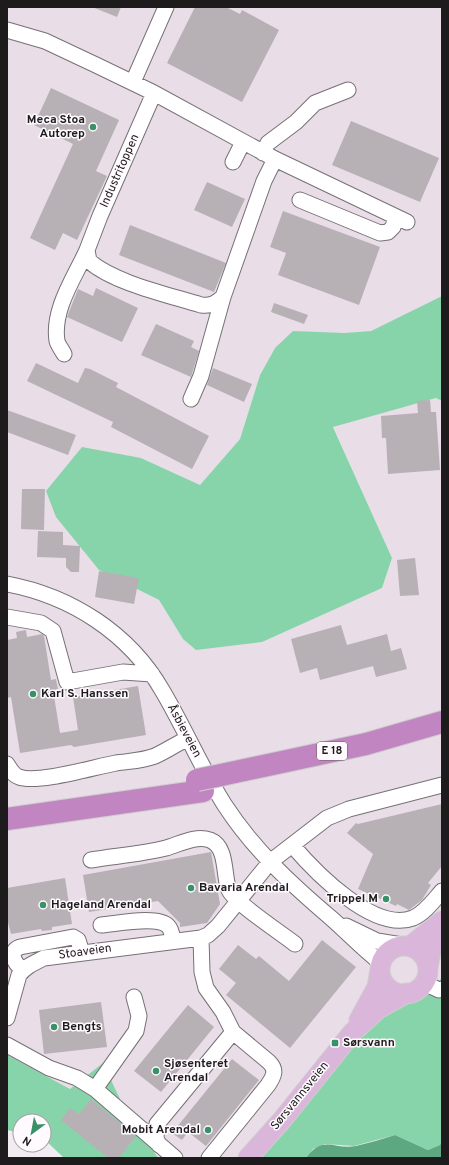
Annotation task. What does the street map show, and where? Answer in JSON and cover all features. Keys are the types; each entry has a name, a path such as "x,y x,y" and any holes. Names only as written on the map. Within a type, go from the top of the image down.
{"highway":[{"name":"E 18","path":"224,780 366,744 442,722"},
{"name":"E 18","path":"7,819 362,757 442,734"},
{"name":"E 18","path":"7,807 200,785"}],"main road":[{"path":"442,921 406,946 389,951 380,967 386,985 396,992 407,994 419,988 426,975 431,952 442,934"},
{"path":"406,946 422,954 426,975"},
{"name":"Sørsvannsveien","path":"352,1033 377,987 380,967"},
{"name":"Sørsvannsveien","path":"248,1158 282,1120 352,1033 378,1009 407,994"}],"street":[{"path":"133,82 166,7"},
{"path":"7,30 45,41 133,82 269,156 401,219 388,232 380,233 300,200"},
{"path":"190,399 201,376 222,297 264,181 269,156 268,143 296,122 315,103 348,90"},
{"name":"Industritoppen","path":"64,354 58,342 56,325 60,310 154,93"},
{"path":"233,162 243,142"},
{"path":"87,250 90,261 96,267 138,285 201,305 209,306 216,303 222,297"},
{"name":"Åsbieveien","path":"7,584 25,588 51,597 94,618 130,646 162,689 224,804 270,862 309,900 331,918 380,967"},
{"path":"7,617 41,622 53,631 67,682 123,672 152,674"},
{"path":"7,764 18,777 28,779 47,777 155,756 188,739"},
{"path":"209,1158 268,1085 275,1073 274,1067 269,1062 233,1032 224,1012 206,988 202,972 201,938 208,935 218,926 270,862 327,818 349,808 442,785"},
{"path":"91,860 166,848 183,841 201,839 211,840 219,848 230,891 238,900 295,944"},
{"path":"292,845 307,862 349,899 372,914 400,920 413,918 423,911 442,891"},
{"name":"Åsbieveien","path":"331,918 377,941 406,946"},
{"path":"101,925 146,920 163,922 171,930 173,940"},
{"path":"7,1018 16,983 23,970 13,959 13,953 16,949 73,937 78,940 82,953"},
{"name":"Stoaveien","path":"23,970 44,958 173,940 201,938"},
{"path":"426,975 432,988 439,990 442,989"},
{"path":"95,1089 136,1031 139,1016 134,997"},
{"path":"159,1145 156,1138 157,1124 233,1032"},
{"path":"7,1045 49,1068 77,1078 95,1089 175,1158"}],"shaded area":[{"path":"7,7 442,7 442,296 371,331 344,333 275,348 260,375 240,439 200,485 141,458 99,570 159,600 183,639 382,588 392,558 333,426 436,398 442,401 442,978 254,1158 158,1158 121,1101 104,1064 70,1089 7,1055"},
{"path":"442,296 442,401 436,398 333,427 392,558 382,588 262,642 196,650 183,639 159,600 99,570 56,517 46,491 82,447 141,458 200,485 240,439 260,375 275,348 293,331 344,333 371,331"},
{"path":"442,978 442,1140 440,1145 428,1150 395,1135 354,1146 325,1144 313,1149 306,1158 254,1158 366,1026 425,993"},
{"path":"7,1055 70,1089 103,1063 121,1101 158,1158 64,1158 52,1147 52,1113 12,1113 12,1131 7,1130"},
{"path":"395,1135 428,1150 440,1145 442,1140 442,1158 306,1158 312,1151 323,1145 329,1144 348,1147 356,1146"}],"building":[{"path":"92,7 121,7 117,17"},
{"path":"195,7 226,7 240,14 242,10 279,30 242,102 167,63"},
{"path":"51,88 119,120 96,171 107,176 77,240 63,233 55,250 30,238 73,144 34,125"},
{"path":"351,121 439,158 420,202 332,165"},
{"path":"207,182 245,199 232,227 194,210"},
{"path":"283,211 380,247 359,305 278,275 286,253 270,247"},
{"path":"130,225 226,263 214,292 119,255"},
{"path":"96,288 138,308 122,342 67,317 78,289 93,296"},
{"path":"274,303 308,315 304,324 271,312"},
{"path":"156,324 194,341 191,347 199,351 191,377 141,355"},
{"path":"36,363 78,383 85,368 90,369 118,383 116,387 209,436 192,469 111,427 113,422 27,381"},
{"path":"213,368 252,384 244,402 207,385"},
{"path":"430,400 431,412 436,412 440,470 388,474 386,438 382,438 381,416 418,413 417,401"},
{"path":"7,410 76,435 68,455 7,432"},
{"path":"22,489 45,489 44,530 21,529"},
{"path":"38,531 63,532 63,545 80,546 79,572 71,572 66,567 66,558 37,557"},
{"path":"415,558 419,595 400,596 397,560"},
{"path":"99,571 139,578 134,604 95,597"},
{"path":"341,625 347,645 387,634 391,651 401,648 407,669 376,677 373,666 320,680 317,668 300,673 291,639"},
{"path":"26,630 27,637 42,634 44,636 51,680 56,679 58,689 53,690 60,733 78,730 73,697 138,686 146,735 74,747 71,745 20,753 11,697 7,698 7,640 17,638 16,632"},
{"path":"442,804 442,866 428,883 431,885 422,900 409,910 397,904 396,906 358,889 373,854 347,833 356,823 358,824"},
{"path":"211,852 220,904 207,923 180,927 180,923 158,901 89,912 83,875"},
{"path":"65,878 72,924 52,927 52,930 42,931 41,929 11,934 7,919 7,888"},
{"path":"322,940 356,967 290,1048 226,995 236,983 219,969 238,945 256,959 259,956 289,981"},
{"path":"101,1002 107,1047 44,1054 39,1010"},
{"path":"188,1005 214,1027 161,1092 134,1071"},
{"path":"232,1059 259,1080 206,1146 188,1132 182,1140 172,1133"},
{"path":"91,1099 136,1136 119,1158 108,1158 61,1120 70,1108 79,1114"}],"place":[{"name":"Meca Stoa Autorep","path":"93,127"},
{"name":"Karl S. Hanssen","path":"33,694"},
{"name":"Bavaria Arendal","path":"191,888"},
{"name":"Trippel M","path":"386,899"},
{"name":"Hageland Arendal","path":"43,905"},
{"name":"Bengts","path":"54,1027"},
{"name":"Sørsvann","path":"335,1043"},
{"name":"Sjøsenteret Arendal","path":"156,1071"},
{"name":"Mobit Arendal","path":"208,1130"}]}
